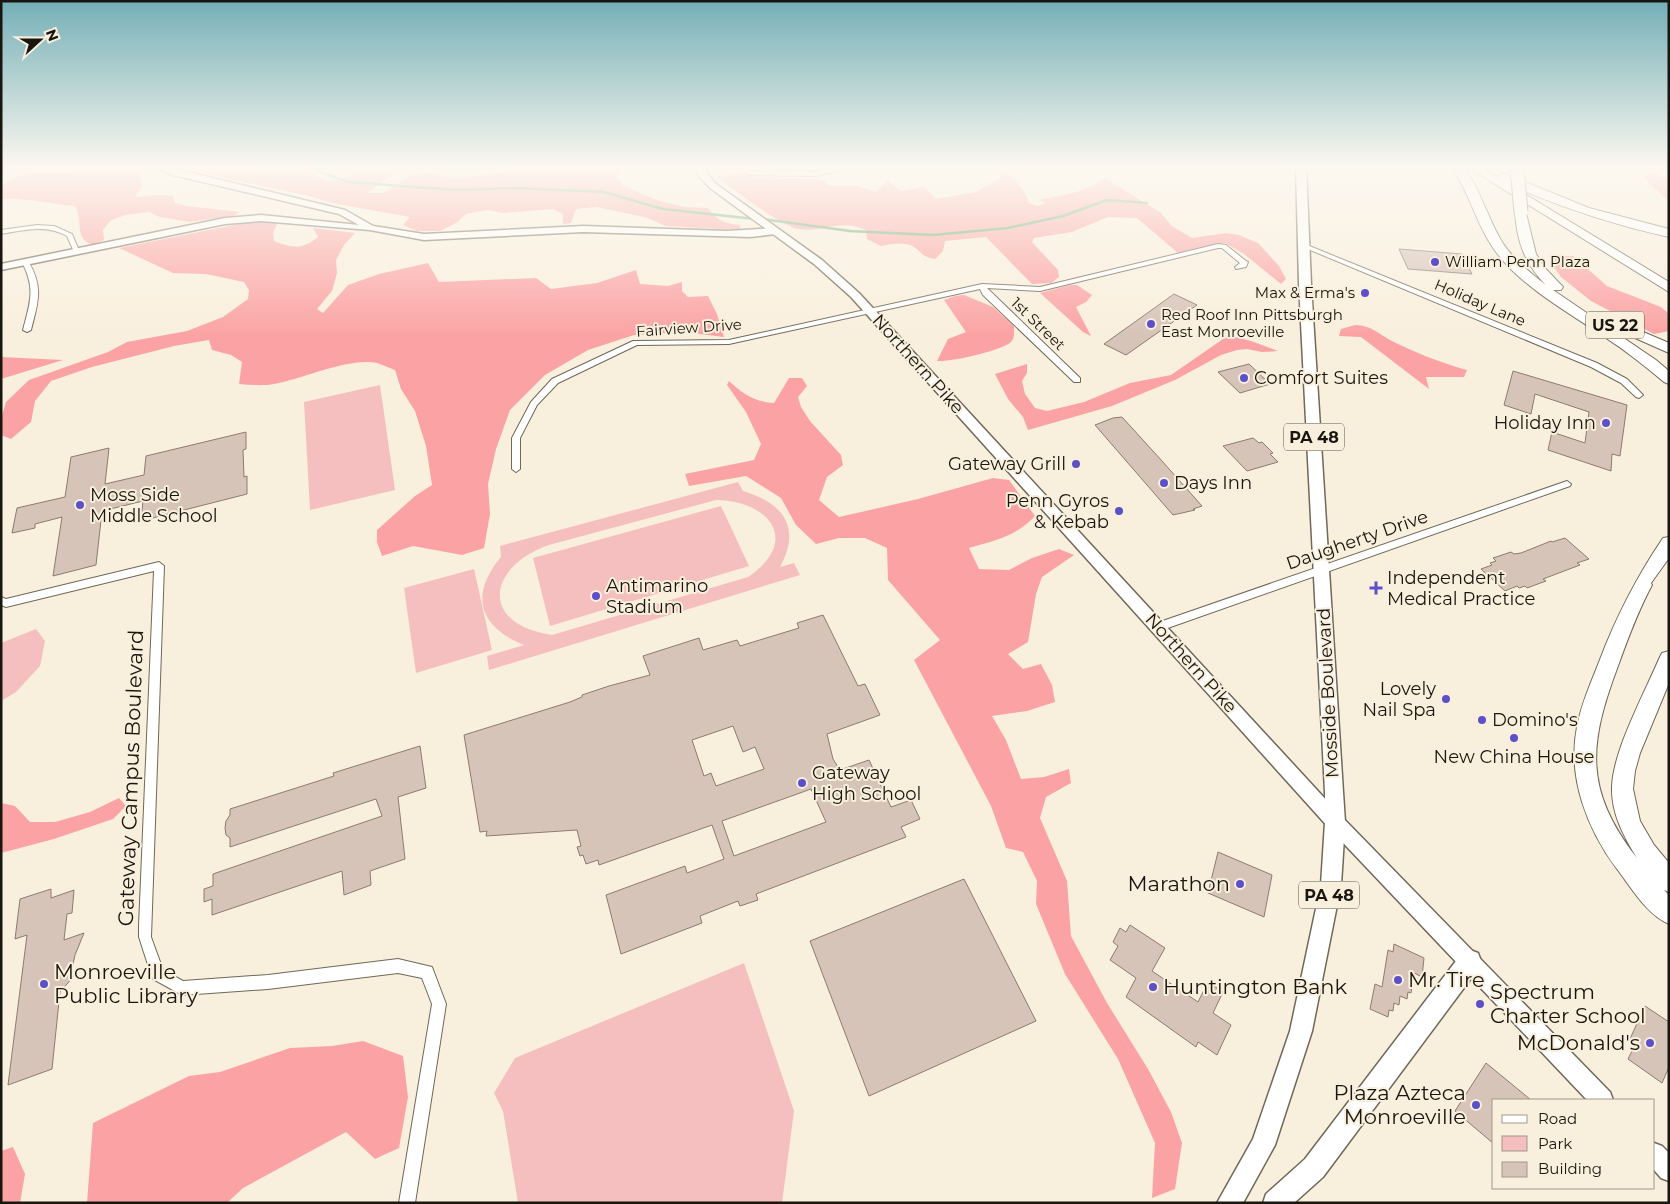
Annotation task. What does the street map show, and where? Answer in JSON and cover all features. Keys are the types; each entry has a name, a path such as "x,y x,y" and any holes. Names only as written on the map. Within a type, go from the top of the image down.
{"highway":[{"path":"1486,222 1494,241 1507,259 1534,282 1614,336 1669,379"},
{"path":"1521,222 1522,238 1529,255 1544,275 1614,336"},
{"path":"1562,222 1669,288"},
{"path":"1575,222 1669,281"},
{"path":"1628,222 1669,233"},
{"name":"US 22","path":"1565,295 1621,328 1669,349"},
{"path":"1669,543 1629,608 1596,697 1587,732 1585,759 1592,799 1606,831 1628,864 1669,912"},
{"path":"1669,659 1624,764 1621,785 1624,807 1634,832 1652,861 1669,881"}],"main road":[{"name":"Northern Pike","path":"764,222 818,262 855,295 1335,822 1601,1099"},
{"name":"Mosside Boulevard","path":"1229,1203 1263,1145 1301,1031 1329,894 1335,822 1305,284 1304,222"},
{"path":"1275,1203 1314,1168 1470,961"},
{"path":"1655,1155 1669,1170"}],"street":[{"path":"1,267 190,227 228,222"},
{"path":"307,222 370,228 424,237 583,229 726,234 776,231"},
{"path":"360,222 370,228"},
{"path":"1,232 34,227 57,228 70,235 77,252"},
{"name":"Fairview Drive","path":"516,469 516,438 534,404 555,381 596,360 636,343 729,342 982,286 1040,289 1218,246 1224,246 1244,262 1243,265 1239,266"},
{"name":"Holiday Lane","path":"1305,246 1594,366 1624,381 1639,395"},
{"path":"26,262 35,278 36,288 27,330"},
{"name":"1st Street","path":"982,286 986,293 1077,380"},
{"name":"Daugherty Drive","path":"1158,627 1567,484"},
{"name":"Gateway Campus Boulevard","path":"1,601 6,603 159,566 145,926 145,937 158,974 182,988 268,982 398,966 427,972 439,1004 408,1203"}],"green space":[{"path":"380,385 395,490 310,510 304,402"},
{"path":"738,482 743,491 769,502 785,518 789,529 789,540 780,567 794,563 800,575 489,670 487,656 524,645 509,638 497,629 489,619 484,608 482,597 485,584 501,557 500,546","holes":["716,500 735,502 751,507 764,515 772,525 775,537 773,550 764,563 748,577 552,635 528,629 512,619 502,607 500,594 504,580 513,566 529,554 549,545"]},
{"name":"Antimarino Stadium","path":"721,506 749,566 550,626 533,558"},
{"path":"474,569 492,650 416,673 404,588"},
{"path":"36,629 45,641 40,666 16,692 1,701 1,643"},
{"path":"744,963 794,1111 782,1203 518,1203 503,1111 494,1093 515,1058"}],"shaded area":[{"path":"80,222 109,222 103,230 104,240 93,245 87,242 81,234"},
{"path":"278,222 273,233 274,241 292,246 302,246 318,237 313,228 355,233 344,245 336,260 337,273 332,291 317,309 323,313 348,285 379,274 428,263 439,282 536,278 551,289 597,283 636,270 640,284 668,286 682,282 682,291 688,297 708,296 717,314 724,337 685,332 634,335 588,350 545,375 510,410 496,449 488,484 490,514 484,548 462,555 413,546 382,556 377,542 377,530 415,496 432,485 426,446 415,411 401,389 395,370 377,363 353,363 274,384 239,384 242,362 231,355 212,350 209,340 174,346 92,367 51,381 35,401 31,422 11,439 1,435 1,419 6,402 29,380 108,352 127,342 187,331 223,317 248,299 249,290 244,282 206,274 173,273 119,248 244,223"},
{"path":"405,222 457,222 440,231 417,231 403,225"},
{"path":"657,222 725,222 740,225 740,230 666,226"},
{"path":"783,222 1096,222 1072,232 1034,238 1032,242 1058,270 1059,277 1051,283 1032,284 986,237 945,241 943,251 935,259 925,256 914,247 906,244 898,243 881,246 867,239 866,230 847,225 807,230 791,227"},
{"path":"1142,222 1169,222 1192,238 1226,233 1239,235 1258,243 1279,266 1286,279 1281,284 1244,254 1225,243 1178,253"},
{"path":"1573,256 1607,286 1661,307 1669,314 1669,331 1654,334 1591,301 1561,277 1550,257"},
{"path":"1077,285 1092,295 1086,302 1076,307 1091,336 1083,332 1040,293"},
{"path":"964,295 993,307 1014,326 1013,339 1006,345 987,352 953,360 937,361 948,339 966,332 944,300"},
{"path":"1355,325 1370,328 1418,353 1467,370 1464,377 1426,377 1429,389 1361,337 1339,336 1341,329"},
{"path":"1231,336 1278,351 1262,352 1247,349 1221,355 1175,380 1112,406 1028,430 1023,417 1008,399 995,374 1027,364 1027,373 1022,381 1025,394 1035,408 1047,411 1084,402 1130,383 1171,375 1223,339"},
{"path":"1,357 63,360 1,379"},
{"path":"789,378 802,378 807,386 798,397 801,407 810,421 841,455 843,465 827,477 819,500 839,517 918,499 993,478 1009,480 1035,516 1020,529 1012,533 969,548 979,569 1009,570 1032,558 1059,549 1074,555 1042,577 1036,594 1028,642 1008,654 1023,669 1041,664 1052,685 1055,702 1027,711 992,716 1006,740 1021,779 1044,777 1069,769 1071,783 1046,797 1040,818 1067,881 1071,936 1107,1003 1148,1069 1171,1112 1182,1143 1175,1189 1152,1198 1155,1143 1118,1059 1065,974 1036,904 1037,881 1023,852 1006,848 991,806 914,660 940,640 888,580 887,548 865,538 839,538 816,544 796,525 781,498 746,476 689,486 685,474 754,460 761,444 746,412 727,385 729,381 739,390 750,396 761,401 774,403"},
{"path":"119,798 126,806 113,819 54,839 1,853 1,803 15,806 30,822 55,822 90,812"},
{"path":"363,1041 403,1056 408,1097 399,1148 375,1159 346,1132 243,1188 227,1203 87,1203 93,1123 189,1076 220,1072 290,1048 332,1046"},
{"path":"13,1147 25,1174 20,1203 1,1203 1,1151"}],"building":[{"name":"William Penn Plaza","path":"1399,249 1462,254 1472,274 1408,269"},
{"name":"Red Roof Inn Pittsburgh East Monroeville","path":"1174,294 1197,305 1126,355 1104,344"},
{"name":"Comfort Suites","path":"1249,364 1270,384 1240,393 1218,372"},
{"name":"Holiday Inn","path":"1513,371 1627,405 1620,456 1612,454 1611,471 1548,450 1552,432 1585,443 1589,412 1535,394 1531,414 1504,405"},
{"name":"Days Inn","path":"1122,417 1202,506 1193,509 1195,510 1173,515 1095,425 1113,418"},
{"name":"Moss Side Middle School","path":"246,432 246,449 243,450 244,477 247,476 247,494 141,521 143,501 102,511 96,565 53,576 62,517 35,524 35,528 12,533 17,508 65,497 71,457 109,448 105,484 144,475 146,456"},
{"path":"1253,438 1259,443 1262,442 1273,453 1270,454 1278,462 1247,471 1223,446"},
{"path":"1565,538 1589,559 1577,563 1580,565 1543,579 1546,581 1527,588 1525,586 1519,588 1517,586 1505,591 1481,569 1492,565 1490,563 1496,561 1493,558 1511,552 1514,554 1521,553 1551,541"},
{"name":"Gateway High School","path":"823,615 858,686 865,684 880,715 827,734 833,759 840,770 869,760 891,807 911,800 920,819 901,827 906,837 756,894 758,900 740,906 738,901 700,916 702,923 621,954 606,895 685,866 687,873 724,859 712,825 599,865 598,860 586,864 583,855 580,856 577,847 581,846 577,830 486,836 487,831 480,832 464,735 570,702 582,697 582,695 609,686 650,675 643,656 699,638 703,650 737,640 740,646 799,628 797,623","holes":["733,726 743,752 755,747 764,769 716,786 711,773 704,776 692,740","811,789 826,822 734,856 722,821"]},
{"path":"420,746 426,788 398,797 405,859 370,871 371,885 344,895 342,871 212,915 212,899 204,902 204,889 213,886 213,874 382,816 376,799 230,847 230,838 226,835 225,828 226,821 230,815 230,809 334,776 333,773"},
{"name":"Marathon","path":"1218,852 1272,875 1264,917 1208,893"},
{"path":"964,879 1036,1021 869,1096 810,941"},
{"name":"Monroeville Public Library","path":"51,889 51,898 74,890 72,913 67,914 64,940 84,933 75,955 72,969 74,976 60,992 52,1069 8,1085 27,935 15,939 20,899"},
{"name":"Huntington Bank","path":"1130,925 1165,948 1152,971 1198,1002 1208,982 1223,992 1213,1013 1231,1025 1217,1055 1198,1042 1196,1047 1126,997 1136,978 1110,960 1118,946 1113,942 1120,928 1126,932"},
{"name":"Mr. Tire","path":"1394,944 1424,958 1422,977 1414,973 1411,993 1408,992 1407,999 1400,996 1399,1005 1394,1003 1393,1011 1389,1010 1388,1017 1370,1009 1375,984 1382,987 1388,950 1393,952"},
{"name":"McDonald's","path":"1645,1006 1669,1022 1669,1067 1662,1083 1628,1059 1635,1045 1629,1041"},
{"name":"Plaza Azteca Monroeville","path":"1486,1063 1530,1099 1492,1099 1492,1142 1455,1111"}],"waterway":[{"path":"785,222 850,231 933,235 1008,228 1035,222"}],"place":[{"name":"William Penn Plaza","path":"1435,262"},
{"name":"Max & Erma's","path":"1365,293"},
{"name":"Red Roof Inn Pittsburgh East Monroeville","path":"1151,324"},
{"name":"Comfort Suites","path":"1244,378"},
{"name":"Holiday Inn","path":"1606,423"},
{"name":"Gateway Grill","path":"1076,464"},
{"name":"Days Inn","path":"1164,483"},
{"name":"Moss Side Middle School","path":"80,505"},
{"name":"Penn Gyros & Kebab","path":"1119,511"},
{"name":"Independent Medical Practice","path":"1376,588"},
{"name":"Antimarino Stadium","path":"596,596"},
{"name":"Lovely Nail Spa","path":"1446,699"},
{"name":"Domino's","path":"1482,720"},
{"name":"New China House","path":"1514,738"},
{"name":"Gateway High School","path":"802,783"},
{"name":"Marathon","path":"1240,884"},
{"name":"Mr. Tire","path":"1398,980"},
{"name":"Monroeville Public Library","path":"44,984"},
{"name":"Huntington Bank","path":"1153,987"},
{"name":"Spectrum Charter School","path":"1480,1004"},
{"name":"McDonald's","path":"1650,1043"},
{"name":"Plaza Azteca Monroeville","path":"1476,1105"}]}
